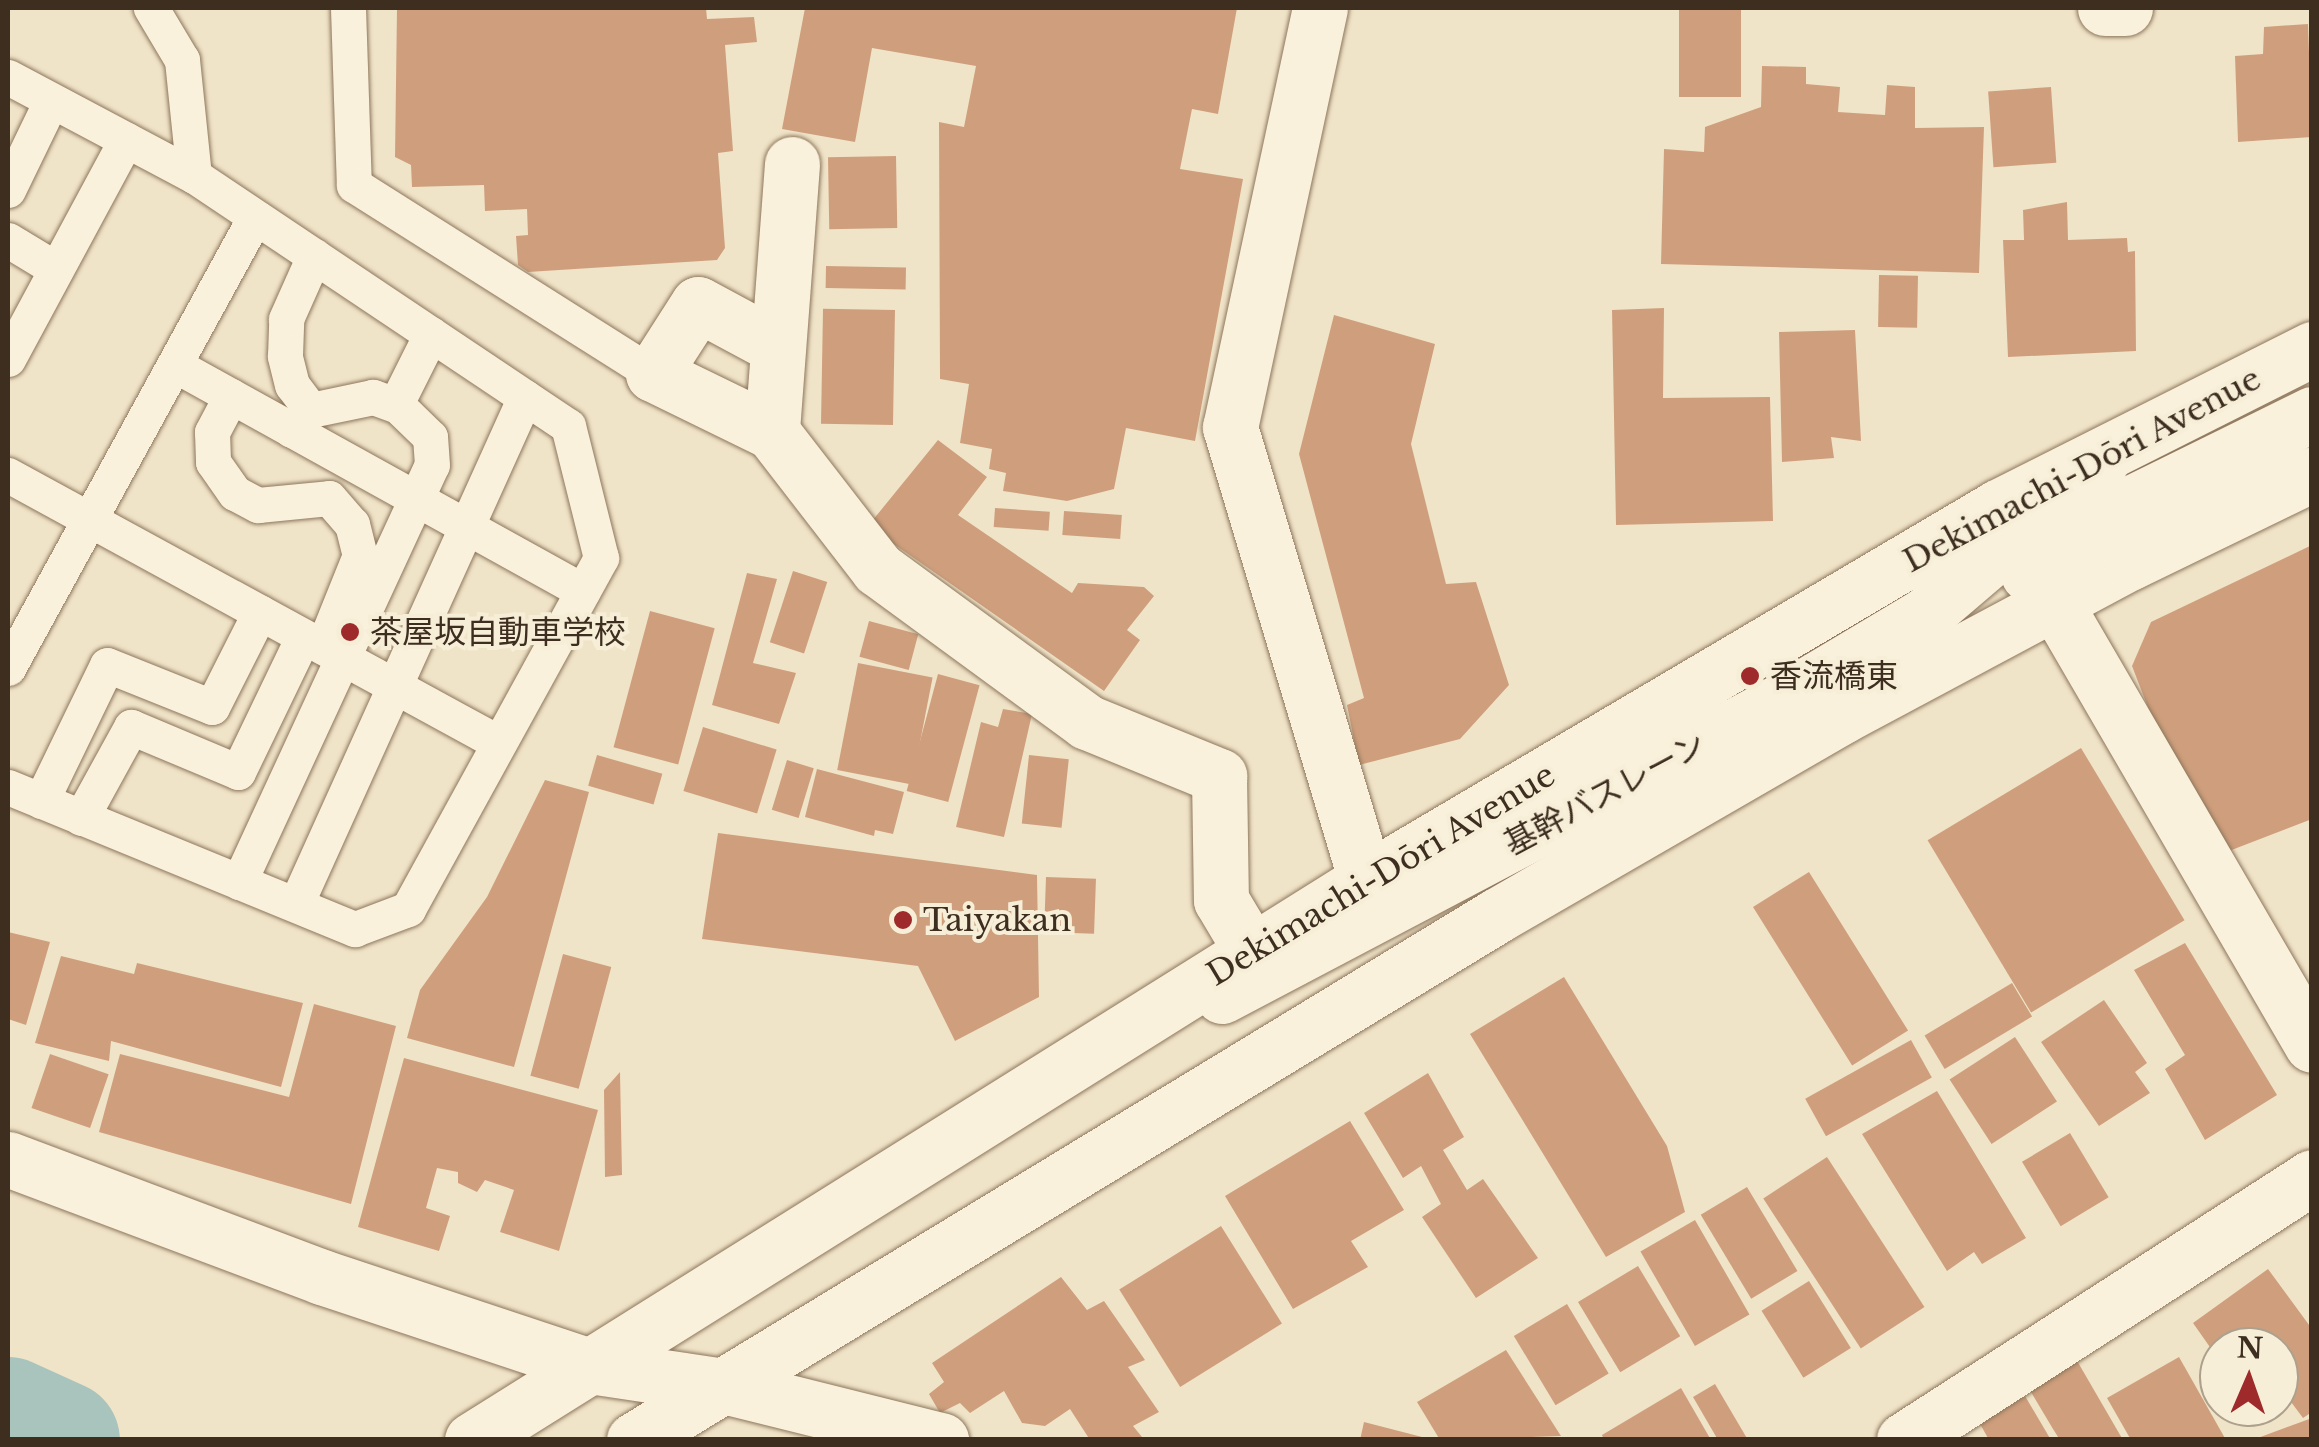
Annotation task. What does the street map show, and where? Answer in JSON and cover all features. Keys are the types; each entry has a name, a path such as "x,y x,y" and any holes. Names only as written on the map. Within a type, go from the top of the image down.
{"street":[{"path":"1320,8 1230,427 1366,880"},
{"path":"2105,8 2125,8"},
{"path":"772,432 792,164"},
{"path":"778,347 698,304 653,374 772,432 878,569 1087,722 1218,776 1221,900 1252,952"},
{"name":"Dekimachi-Dōri Avenue","path":"634,1440 1479,926 1842,716 2026,554 2125,443 2312,349"},
{"name":"基幹バスレーン","path":"994,1116 1774,705 2026,554 2312,414"},
{"name":"Dekimachi-Dōri Avenue","path":"472,1440 1366,880 2026,554 2312,474"},
{"path":"2026,554 2312,1045"},
{"path":"8,1159 322,1278 590,1366 724,1386 940,1440"},
{"path":"1904,1440 2312,1176"}],"lane":[{"path":"151,8 182,60 194,176"},
{"path":"348,8 354,185 653,374"},
{"path":"8,77 194,176 568,426 601,558 408,909 356,929 8,787"},
{"path":"8,190 51,100"},
{"path":"8,359 126,140"},
{"path":"11,655 91,521 255,217"},
{"path":"8,240 56,269"},
{"path":"301,420 284,356 286,319 314,256"},
{"path":"396,404 430,334"},
{"path":"175,365 230,396 301,420 350,462 583,591"},
{"path":"230,396 212,432 213,462 235,493 258,505 329,498"},
{"path":"82,818 131,727 238,772 324,648 418,500 432,465 430,437 396,404 373,397 301,420"},
{"path":"296,904 526,397"},
{"path":"329,498 350,462"},
{"path":"8,475 499,743"},
{"path":"240,882 360,555 352,524 329,498"},
{"path":"41,801 107,664 212,707 260,612"}],"building":[{"path":"397,8 706,8 707,19 754,17 757,42 725,45 733,151 718,153 725,248 717,260 528,272 518,265 516,236 528,235 527,209 485,211 484,185 412,187 411,165 395,157"},
{"path":"805,8 1237,8 1218,114 1192,109 1180,169 1243,179 1195,441 1126,428 1114,489 1067,501 1003,491 1006,473 989,469 992,449 960,443 969,384 940,379 939,122 964,127 976,66 872,48 855,142 782,129"},
{"path":"1679,8 1741,8 1741,97 1679,97"},
{"path":"2308,24 2312,137 2238,142 2235,56 2263,54 2264,27"},
{"path":"1762,66 1806,67 1806,84 1840,87 1838,112 1885,115 1887,85 1915,87 1915,128 1984,127 1979,273 1661,264 1664,149 1704,152 1705,127 1761,107"},
{"path":"2051,87 2056,163 1993,167 1988,91"},
{"path":"896,156 897,228 829,229 828,157"},
{"path":"2067,202 2068,240 2127,238 2128,252 2135,251 2136,351 2008,357 2003,240 2024,240 2023,210"},
{"path":"826,266 906,267 906,289 826,288"},
{"path":"1879,275 1918,276 1917,328 1878,327"},
{"path":"1664,308 1663,398 1770,397 1773,521 1616,525 1612,310"},
{"path":"823,309 895,310 893,425 821,424"},
{"path":"1334,315 1435,344 1411,444 1446,584 1476,582 1509,685 1460,739 1359,765 1347,705 1364,698 1299,454"},
{"path":"1855,330 1861,441 1831,437 1834,458 1782,462 1779,332"},
{"path":"938,440 987,477 958,515 1072,593 1078,583 1144,587 1154,596 1127,630 1140,640 1104,691 868,526"},
{"path":"995,508 1050,512 1049,531 994,527"},
{"path":"1064,511 1122,515 1120,539 1062,535"},
{"path":"2312,545 2312,819 2229,851 2161,741 2132,666 2151,622"},
{"path":"793,571 827,582 804,653 770,642"},
{"path":"747,573 777,579 753,663 796,673 779,724 712,705"},
{"path":"650,611 715,628 678,765 614,747"},
{"path":"869,621 918,634 909,670 859,657"},
{"path":"858,663 933,678 912,784 837,770"},
{"path":"938,674 980,685 948,802 907,791"},
{"path":"1003,709 1032,714 1004,837 956,827 981,722 998,727"},
{"path":"703,727 777,750 757,814 683,791"},
{"path":"2081,748 2185,920 2031,1012 1928,840"},
{"path":"597,755 662,774 654,805 588,786"},
{"path":"1029,755 1069,759 1062,828 1022,824"},
{"path":"787,760 814,768 799,818 772,810"},
{"path":"817,769 904,792 893,834 875,830 874,836 805,817"},
{"path":"545,780 589,792 514,1067 407,1038 420,990 487,897"},
{"path":"718,833 1037,875 1039,997 955,1041 918,966 702,939"},
{"path":"1809,872 1908,1031 1852,1066 1753,907"},
{"path":"1046,877 1096,879 1094,934 1044,932"},
{"path":"8,932 50,942 26,1025 8,1019"},
{"path":"2185,943 2277,1095 2205,1140 2165,1069 2185,1055 2134,970"},
{"path":"563,954 611,967 579,1089 530,1076"},
{"path":"61,956 134,974 137,963 303,1003 281,1087 111,1041 109,1061 35,1043"},
{"path":"1564,977 1667,1146 1685,1212 1606,1257 1470,1034"},
{"path":"2012,983 2032,1016 1945,1069 1925,1036"},
{"path":"2104,1000 2147,1063 2135,1072 2150,1093 2099,1126 2041,1042"},
{"path":"314,1004 396,1026 351,1204 99,1132 120,1054 289,1097"},
{"path":"2015,1037 2057,1102 1992,1144 1950,1079"},
{"path":"1911,1040 1932,1078 1826,1136 1805,1099"},
{"path":"50,1054 109,1074 90,1128 31,1108"},
{"path":"404,1058 598,1110 559,1251 500,1232 514,1190 485,1180 477,1192 458,1183 458,1172 437,1168 426,1208 450,1216 439,1251 358,1227"},
{"path":"620,1072 622,1175 605,1177 604,1090"},
{"path":"1428,1073 1464,1137 1443,1150 1467,1190 1483,1179 1538,1258 1476,1298 1422,1217 1441,1204 1421,1166 1403,1178 1364,1113"},
{"path":"1937,1091 2026,1238 1982,1264 1974,1252 1947,1271 1862,1134"},
{"path":"1350,1121 1404,1210 1351,1241 1368,1267 1293,1309 1225,1196"},
{"path":"2070,1133 2109,1197 2061,1226 2022,1162"},
{"path":"1827,1157 1924,1307 1861,1349 1763,1198"},
{"path":"1747,1187 1797,1271 1751,1299 1701,1215"},
{"path":"1695,1220 1750,1314 1695,1346 1640,1252"},
{"path":"1221,1226 1282,1324 1180,1387 1119,1290"},
{"path":"1638,1266 1680,1336 1620,1372 1578,1302"},
{"path":"2268,1269 2312,1329 2312,1412 2303,1418 2299,1413 2299,1327 2199,1327 2199,1332 2193,1323"},
{"path":"1061,1277 1087,1310 1104,1301 1145,1360 1128,1367 1159,1412 1133,1426 1142,1437 1090,1440 1070,1409 1045,1426 1022,1423 1004,1391 970,1413 960,1403 940,1413 929,1394 944,1382 932,1363"},
{"path":"1809,1281 1851,1348 1803,1378 1762,1311"},
{"path":"1567,1304 1609,1373 1556,1405 1514,1336"},
{"path":"1506,1350 1561,1436 1440,1440 1417,1402"},
{"path":"2179,1357 2199,1392 2199,1427 2219,1427 2226,1440 2131,1440 2107,1398"},
{"path":"2076,1359 2123,1440 2060,1440 2028,1387"},
{"path":"1715,1384 1748,1440 1718,1440 1693,1397"},
{"path":"1681,1388 1711,1440 1604,1440 1602,1435"},
{"path":"2025,1396 2051,1440 1989,1440 1979,1422"},
{"path":"2312,1418 2312,1440 2255,1440 2288,1427 2299,1427 2299,1423"},
{"path":"1364,1422 1426,1438 1426,1440 1360,1440"}],"waterway":[{"path":"8,1416 61,1440"}],"place":[{"name":"茶屋坂自動車学校","path":"350,632"},
{"name":"香流橋東","path":"1750,676"},
{"name":"Taiyakan","path":"903,920"}]}
